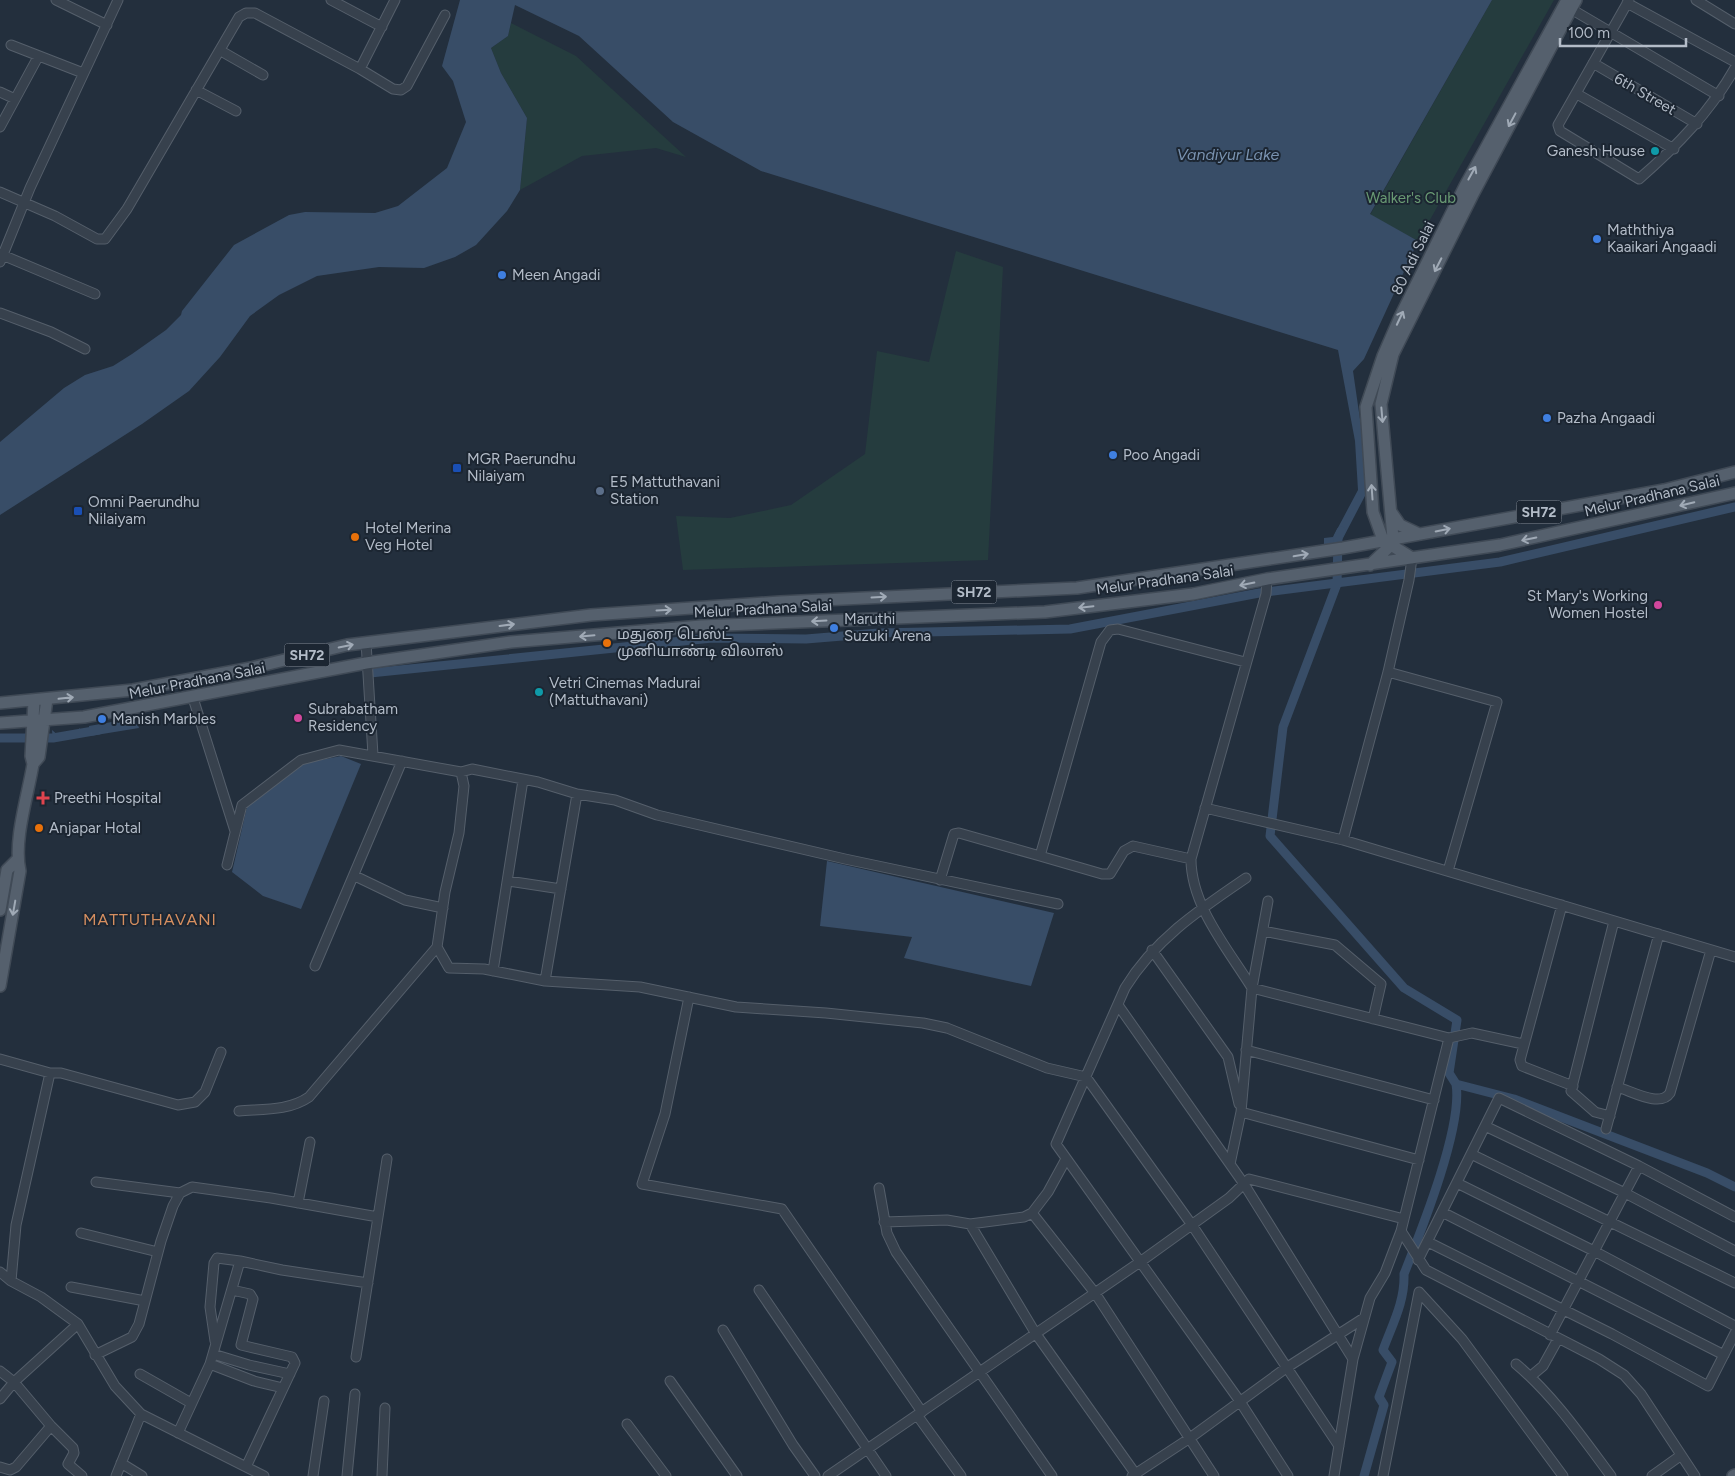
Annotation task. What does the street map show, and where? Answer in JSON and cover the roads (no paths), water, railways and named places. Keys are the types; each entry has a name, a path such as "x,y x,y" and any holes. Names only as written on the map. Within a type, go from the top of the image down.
{"main road":[{"name":"80 Adi Salai","path":"1389,541 1390,510 1381,404 1393,354 1569,3"},
{"name":"80 Adi Salai","path":"1389,541 1373,512 1366,407 1383,356 1465,186 1569,3"},
{"name":"Melur Pradhana Salai","path":"0,703 143,688 251,668 366,642 605,614 1077,588 1331,550 1359,544 1389,541 1664,490 1735,472"},
{"name":"Melur Pradhana Salai","path":"0,723 39,719 84,718 366,663 511,642 701,626 1046,612 1193,594 1268,579 1348,568 1412,562 1500,545 1735,493"},
{"path":"1390,510 1400,525 1419,534"},
{"path":"1359,544 1371,531 1373,512"},
{"path":"1370,566 1389,541 1412,562"},
{"path":"0,986 20,871 17,860 34,764 39,757 36,740 39,719 48,699"},
{"path":"34,700 39,719"},
{"path":"0,910 7,870 17,860"}],"street":[{"path":"56,0 107,25"},
{"path":"95,294 1,257 24,202 118,0"},
{"path":"331,0 382,27"},
{"path":"360,69 396,0"},
{"path":"1696,0 1735,24"},
{"path":"1735,62 1628,1 1578,94 1558,125 1560,131 1639,179 1674,149 1697,124 1719,96 1735,68"},
{"path":"1569,3 1611,33 1719,96"},
{"path":"0,192 97,239 105,239 127,209 196,90 221,51 239,17 246,12 255,13 360,69 393,90 401,90 406,86 445,15"},
{"path":"11,45 83,73"},
{"path":"221,51 263,75"},
{"path":"0,127 38,57"},
{"name":"6th Street","path":"1593,63 1697,124"},
{"path":"196,90 236,111"},
{"path":"0,92 15,99"},
{"path":"1578,94 1674,149"},
{"path":"0,313 51,332 85,349"},
{"path":"1342,840 1388,672 1412,562"},
{"path":"1268,579 1266,594 1245,662 1191,859 1191,870 1203,908 1252,988 1450,1038 1472,1033 1523,1044"},
{"path":"1040,856 1105,634 1110,630 1118,629 1245,662"},
{"path":"366,642 373,756"},
{"path":"1388,672 1497,702 1448,871"},
{"path":"193,698 226,808 235,831"},
{"path":"227,865 242,805 301,760 339,750 461,772 472,769 538,782 577,794 615,800 657,815 940,880 1058,904"},
{"path":"315,966 355,876 402,761"},
{"path":"239,1111 286,1107 299,1104 309,1097 438,947 443,908 459,833 464,786 461,772"},
{"path":"493,971 523,780"},
{"path":"545,981 577,794"},
{"path":"1205,808 1342,840 1735,957"},
{"path":"940,880 954,834 958,833 1102,874 1110,874 1124,851 1133,846 1191,859"},
{"path":"355,876 405,900 443,908"},
{"path":"1246,878 1172,931 1138,967 1118,1005 1056,1144 1239,1400 1288,1476"},
{"path":"508,881 561,889"},
{"path":"1230,1164 1241,1112 1252,988 1268,901"},
{"path":"1562,905 1520,1055 1522,1066 1573,1086"},
{"path":"1610,1116 1595,1112 1571,1091 1614,921"},
{"path":"1263,931 1335,945 1381,984 1373,1019"},
{"path":"1606,1129 1659,934"},
{"path":"438,947 449,968 493,971 545,981 640,987 736,1007 826,1012 947,1028 1047,1068 1086,1077 1192,1225 1339,1446"},
{"path":"1152,950 1228,1057 1241,1112"},
{"path":"1617,1086 1659,1100 1666,1098 1670,1093 1711,950"},
{"path":"689,996 665,1114 642,1184 782,1209 960,1476"},
{"path":"1118,1005 1244,1184 1353,1359"},
{"path":"1334,1476 1353,1359 1370,1298 1385,1273 1404,1218 1450,1038"},
{"path":"1246,1050 1434,1100"},
{"path":"0,1059 61,1073 178,1105 195,1102 205,1092 221,1052"},
{"path":"11,1281 16,1224 50,1072"},
{"path":"1417,1257 1428,1242 1499,1098 1639,1166 1735,1217"},
{"path":"1241,1112 1419,1160"},
{"path":"1485,1126 1625,1193 1735,1251"},
{"path":"298,1203 310,1142"},
{"path":"1471,1154 1735,1283"},
{"path":"884,1222 947,1220 970,1224 1016,1220 1032,1212 1048,1192 1066,1159"},
{"path":"356,1357 387,1160"},
{"path":"1531,1376 1543,1366 1563,1311 1639,1166"},
{"path":"828,1476 1140,1262 1192,1225 1249,1179 1404,1218"},
{"path":"96,1182 180,1193 192,1188 378,1216"},
{"path":"1457,1183 1594,1251 1735,1326"},
{"path":"879,1188 884,1222 896,1252 1052,1476"},
{"path":"95,1355 132,1337 139,1324 158,1252 173,1206 180,1193"},
{"path":"1032,1212 1095,1293 1214,1476"},
{"path":"1442,1212 1724,1355"},
{"path":"970,1224 1036,1334 1134,1475 1190,1438 1239,1400 1364,1318"},
{"path":"1400,1230 1426,1270 1599,1359 1624,1375 1641,1394 1680,1456 1695,1476"},
{"path":"81,1233 158,1252"},
{"path":"1428,1242 1612,1334 1708,1386 1735,1333"},
{"path":"216,1344 210,1307 214,1263 217,1258 221,1257 282,1270 368,1283"},
{"path":"178,1433 210,1364 240,1261"},
{"path":"0,1272 11,1281 41,1297 78,1324 115,1386 141,1414 264,1476"},
{"path":"71,1287 145,1301"},
{"path":"232,1290 250,1294 253,1299 241,1345 292,1357 295,1363 246,1467"},
{"path":"760,1290 886,1476"},
{"path":"1382,1476 1419,1292 1462,1340 1563,1476"},
{"path":"0,1399 14,1382 78,1324"},
{"path":"723,1330 793,1445 815,1476"},
{"path":"213,1354 249,1365 290,1374"},
{"path":"210,1364 254,1381 283,1388"},
{"path":"1516,1364 1531,1376 1572,1422 1611,1476"},
{"path":"0,1371 14,1382 51,1426 74,1448 74,1453 68,1464 82,1476"},
{"path":"140,1374 191,1403"},
{"path":"670,1381 737,1476"},
{"path":"348,1476 355,1394"},
{"path":"314,1476 324,1401"},
{"path":"382,1476 385,1408"},
{"path":"116,1476 141,1414"},
{"path":"627,1424 666,1476"},
{"path":"0,1468 10,1470 16,1467 51,1426"},
{"path":"1652,1476 1680,1456"},
{"path":"121,1463 142,1476"}],"water":[{"name":"Vandiyur Lake","path":"460,0 1492,0 1370,214 1418,241 1364,359 1353,371 1363,440 1366,494 1341,542 1324,545 1324,538 1333,537 1358,490 1355,441 1338,350 761,171 673,122 579,36 515,5 508,36 491,48 501,73 527,118 520,190 507,211 476,245 455,257 424,268 379,267 317,276 279,295 250,316 220,357 189,391 142,424 0,515 0,442 64,388 85,375 113,366 166,330 181,315 182,311 234,245 289,215 305,212 375,213 398,206 447,168 466,122 453,81 442,66"},
{"path":"135,718 139,728 90,736 89,726"},
{"path":"80,728 79,737 53,741 52,730 59,736 73,734"},
{"path":"341,756 361,764 301,909 263,896 232,872 247,807 305,763"},
{"path":"827,861 1054,913 1031,986 904,958 912,937 820,926"}],"waterway":[{"path":"370,673 712,638 806,639 879,633 1070,629 1259,593 1500,562 1735,507"},
{"path":"1341,531 1338,537 1337,584 1283,727 1270,836 1404,988 1457,1020 1449,1073 1456,1084 1514,1099 1707,1173 1735,1187"},
{"path":"0,738 53,738 99,730"},
{"path":"1364,1476 1384,1405 1379,1397 1392,1362 1383,1350 1400,1304 1404,1274 1430,1206 1447,1152 1453,1126 1456,1084"}],"place":[{"name":"Ganesh House","path":"1655,151"},
{"name":"Maththiya Kaaikari Angaadi","path":"1597,239"},
{"name":"Meen Angadi","path":"502,275"},
{"name":"Pazha Angaadi","path":"1547,418"},
{"name":"Poo Angadi","path":"1113,455"},
{"name":"MGR Paerundhu Nilaiyam","path":"457,468"},
{"name":"E5 Mattuthavani Station","path":"600,491"},
{"name":"Omni Paerundhu Nilaiyam","path":"78,511"},
{"name":"Hotel Merina Veg Hotel","path":"355,537"},
{"name":"St Mary's Working Women Hostel","path":"1658,605"},
{"name":"Maruthi Suzuki Arena","path":"834,628"},
{"name":"மதுரை பெஸ்ட் முனியாண்டி விலாஸ்","path":"607,643"},
{"name":"Vetri Cinemas Madurai (Mattuthavani)","path":"539,692"},
{"name":"Subrabatham Residency","path":"298,718"},
{"name":"Manish Marbles","path":"102,719"},
{"name":"Preethi Hospital","path":"43,798"},
{"name":"Anjapar Hotal","path":"39,828"}],"district":[{"name":"MATTUTHAVANI","path":"150,919"}],"park label":[{"name":"Walker's Club","path":"1411,198"}]}
